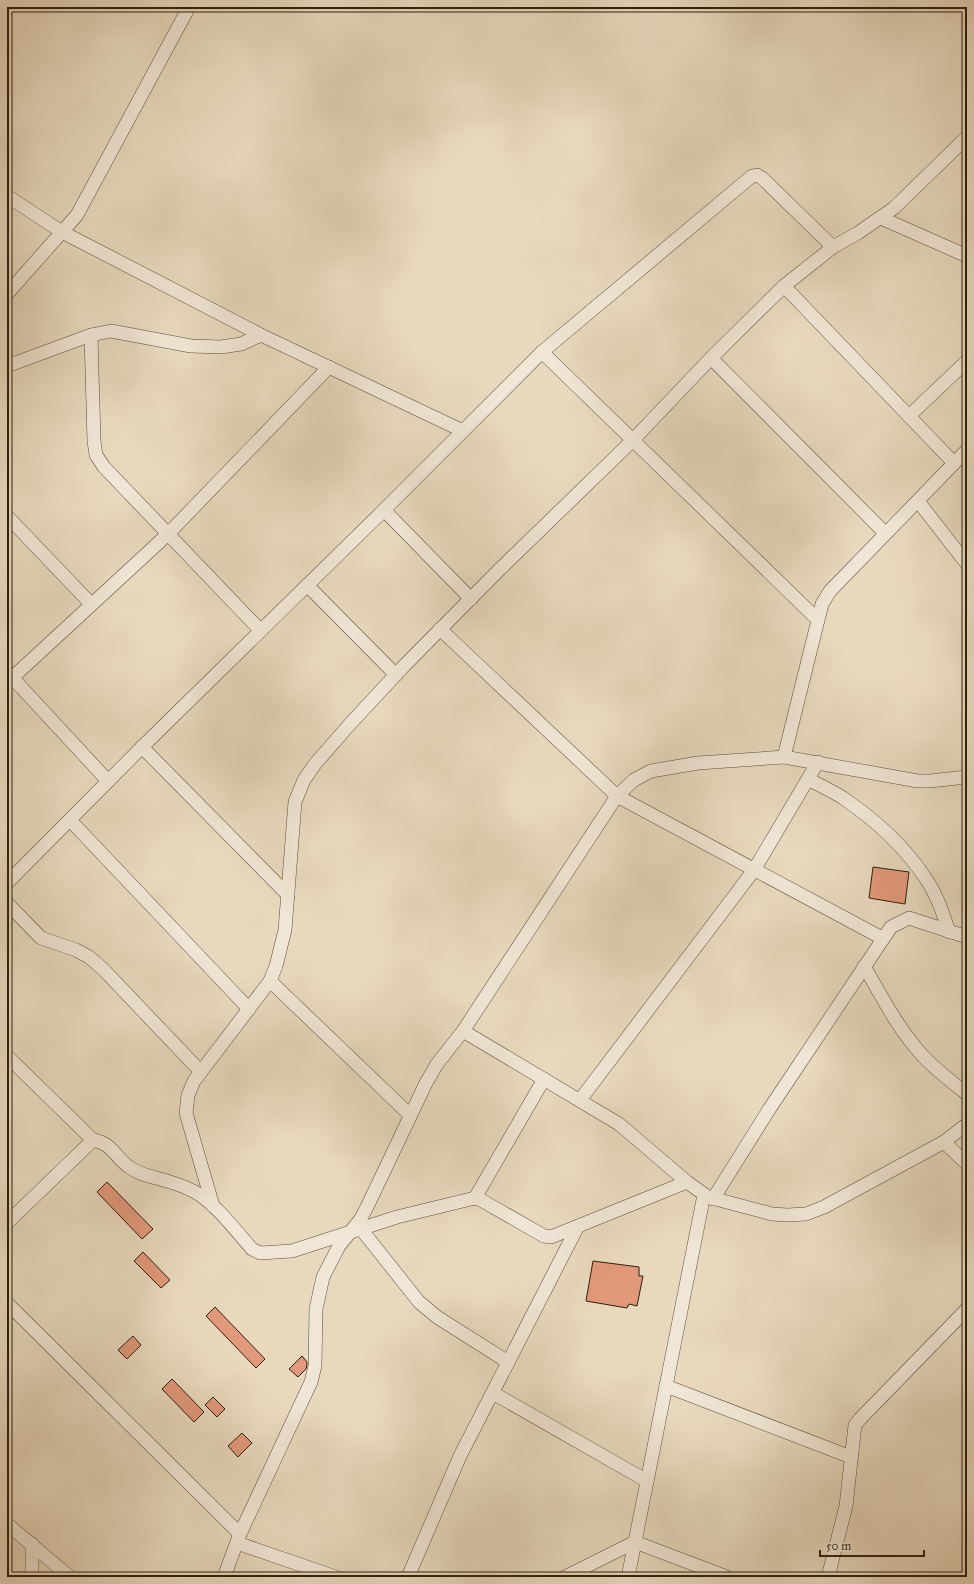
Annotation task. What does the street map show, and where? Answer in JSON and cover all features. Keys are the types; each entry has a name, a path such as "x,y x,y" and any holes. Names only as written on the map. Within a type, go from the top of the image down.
{"street":[{"path":"7,294 77,215 189,7"},
{"path":"213,1206 186,1113 188,1095 194,1081 270,981 276,966 285,930 295,802 304,780 315,764 440,629 633,440 711,358 784,286 833,247 858,233 894,208 967,137"},
{"path":"7,883 142,747 384,510 542,352 752,176 756,175 762,178 833,247"},
{"path":"7,196 62,232 261,335 463,431"},
{"path":"881,218 967,256"},
{"path":"784,286 954,463"},
{"path":"7,366 91,335 111,331 191,346 221,347 241,344 261,335"},
{"path":"91,335 94,441 96,455 104,467 261,631"},
{"path":"542,352 817,619"},
{"path":"711,358 885,533"},
{"path":"909,416 967,361"},
{"path":"108,781 10,675 168,534 329,367"},
{"path":"784,757 817,619 822,604 830,591 967,450"},
{"path":"918,501 967,564"},
{"path":"384,510 470,599"},
{"path":"7,516 91,604"},
{"path":"307,585 396,675"},
{"path":"440,629 617,796 882,938"},
{"path":"142,747 288,895"},
{"path":"224,1577 238,1539 311,1382 315,1366 316,1309 323,1277 338,1246 356,1230 410,1115 437,1064 463,1031 617,796 634,780 651,771 698,764 784,757 918,781 967,777"},
{"path":"580,1100 754,870 818,762"},
{"path":"808,779 842,798 885,832 904,852 926,879 938,902 949,932"},
{"path":"70,820 249,1009"},
{"path":"7,903 41,938 76,950 89,957 103,969 201,1072"},
{"path":"628,1577 666,1386 708,1197 770,1108 882,938 891,927 909,918 967,937"},
{"path":"864,966 895,1020 908,1038 923,1056 967,1094"},
{"path":"270,981 410,1115"},
{"path":"463,1031 580,1100 629,1131 687,1182 708,1197 772,1214 806,1214 824,1207 944,1142 967,1124"},
{"path":"7,1056 94,1140 102,1141 111,1148 129,1167 139,1173 170,1182 196,1192 213,1206 252,1249 260,1252 292,1251 397,1218 475,1198 544,1236 550,1237 687,1182"},
{"path":"475,1198 544,1079"},
{"path":"7,1224 94,1140"},
{"path":"944,1142 967,1164"},
{"path":"408,1577 460,1456 578,1226"},
{"path":"356,1230 419,1302 437,1317 508,1362"},
{"path":"7,1303 238,1539 336,1577"},
{"path":"828,1577 846,1506 855,1425 967,1309"},
{"path":"666,1386 851,1457"},
{"path":"493,1393 647,1481"},
{"path":"7,1524 70,1577"},
{"path":"565,1577 635,1542 727,1577"},
{"path":"30,1577 32,1571 32,1544"}],"building":[{"path":"873,867 909,872 905,904 869,898"},
{"path":"107,1182 153,1229 142,1239 97,1192"},
{"path":"143,1252 170,1280 161,1288 134,1261"},
{"path":"593,1261 639,1267 639,1276 643,1276 637,1306 629,1304 627,1308 586,1301"},
{"path":"215,1307 265,1359 256,1368 206,1316"},
{"path":"133,1336 141,1345 127,1359 118,1350"},
{"path":"302,1356 307,1362 307,1365 306,1369 298,1377 289,1369"},
{"path":"172,1379 204,1412 194,1422 162,1389"},
{"path":"213,1397 225,1409 217,1417 205,1405"},
{"path":"242,1433 252,1443 238,1457 228,1446"}]}
